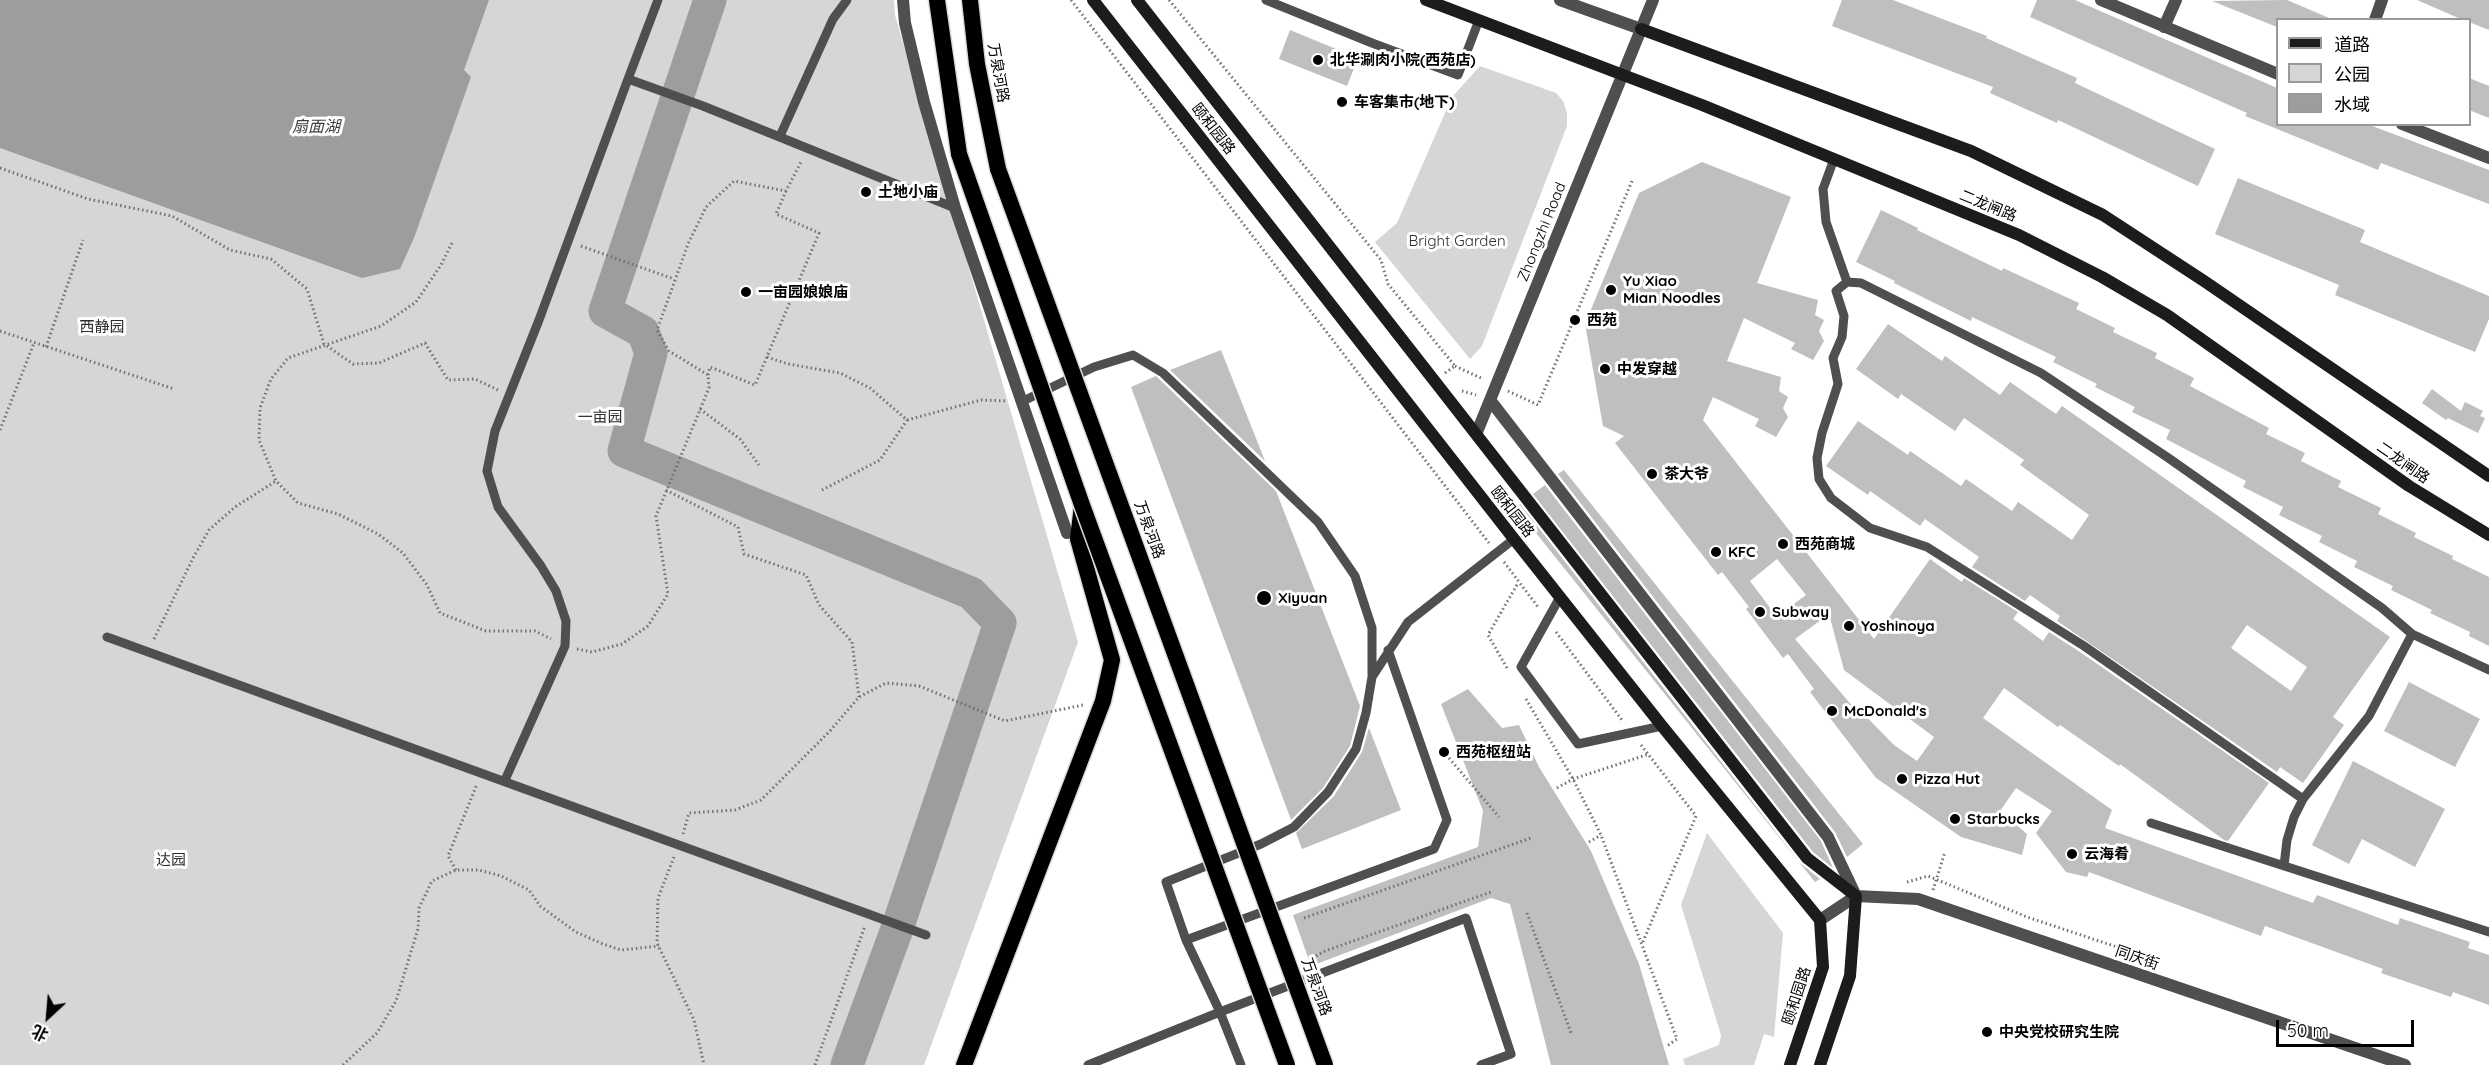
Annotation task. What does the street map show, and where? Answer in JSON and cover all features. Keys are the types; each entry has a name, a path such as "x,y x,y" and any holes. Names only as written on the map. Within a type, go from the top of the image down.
{"highway":[{"path":"937,0 959,154 1082,505 1287,1065"},
{"name":"万泉河路","path":"970,0 977,64 998,170 1325,1065"},
{"path":"964,1065 1102,701 1112,660 1078,539 1082,505"}],"main road":[{"name":"颐和园路","path":"1093,0 1514,539 1820,920 1823,967 1790,1065"},
{"name":"颐和园路","path":"1137,0 1477,432 1807,858 1856,896"},
{"name":"二龙闸路","path":"1426,0 1834,159 2019,235 2102,277 2167,315 2409,486 2489,535"},
{"path":"1641,29 1971,151 2103,215 2489,476"},
{"path":"1820,1065 1850,976 1856,896"}],"street":[{"path":"903,0 905,23 924,102 955,208 1067,533"},
{"path":"1560,0 1641,29 1653,0"},
{"path":"2101,0 2276,75"},
{"path":"2164,27 2176,0"},
{"path":"2376,18 2382,0"},
{"name":"Zhongzhi Road","path":"1477,432 1641,29"},
{"path":"2407,126 2489,158"},
{"path":"1490,400 1827,837 1856,896 1820,920"},
{"name":"同庆街","path":"1856,896 1917,899 2404,1065"}],"lane":[{"path":"505,780 565,646 566,621 556,591 541,566 498,507 487,471 495,430 510,396 658,0"},
{"path":"780,136 833,19 847,0"},
{"path":"1266,0 1458,75 1479,20"},
{"path":"628,79 780,136 955,208"},
{"path":"1834,159 1823,189 1826,222 1847,282"},
{"path":"2303,799 2084,646 1927,547 1870,528 1831,498 1819,479 1816,458 1838,384 1833,358 1842,337 1844,316 1836,291 1847,282 1861,283 2041,373 2167,457 2382,608 2412,634 2489,670"},
{"path":"1022,402 1094,367 1133,355 1163,373 1318,522 1356,576 1372,628 1372,677 1366,713 1356,749 1328,792 1294,827 1261,844 1166,882 1186,940 1220,1012 1241,1065"},
{"path":"1372,677 1408,622 1514,539"},
{"path":"1560,597 1521,667 1578,744 1662,726"},
{"path":"2284,866 2287,840 2294,817 2303,799 2369,716 2412,634"},
{"path":"107,637 926,935"},
{"path":"1186,940 1434,849 1447,820 1388,650"},
{"path":"2151,823 2489,932"},
{"path":"1088,1065 1466,918 1511,1054 1481,1065"}],"path":[{"path":"1071,0 1497,553 1696,816 1642,944"},
{"path":"1169,0 1382,260 1388,284 1455,366 1539,405 1632,181"},
{"path":"452,243 441,265 416,302 381,326 288,358 271,379 260,408 259,440 276,481 298,503 338,514 378,534 403,553 427,585 440,613 486,632 535,631 565,646 591,652 622,644 648,626 668,594 656,516 709,388 710,367 755,385 819,233 776,214 808,148"},
{"path":"0,168 88,199 172,216 230,250 271,259 307,289 324,344 353,364 379,363 425,343 448,380 476,379 510,396"},
{"path":"708,375 669,351 657,330 674,279 706,207 734,181 786,191"},
{"path":"46,346 83,240"},
{"path":"568,241 674,279"},
{"path":"0,331 174,389"},
{"path":"0,430 34,342"},
{"path":"766,357 788,364 840,373 870,388 906,420"},
{"path":"1435,381 1455,366"},
{"path":"822,490 880,460 906,420 981,400 1022,402"},
{"path":"1390,417 1409,402"},
{"path":"700,410 740,439 759,465"},
{"path":"149,652 172,597 209,530 235,507 276,481"},
{"path":"666,490 738,527 744,554 806,575 819,605 852,642 859,698"},
{"path":"1512,676 1488,634 1519,582"},
{"path":"704,1065 694,1020 659,946 658,898 689,813 735,810 761,800 830,731 859,698 886,683 919,686 1005,721 1102,701"},
{"path":"1524,696 1573,779 1601,835 1677,1039 1667,1046"},
{"path":"1557,788 1573,779 1649,754"},
{"path":"1449,758 1499,817"},
{"path":"456,870 448,856 481,772"},
{"path":"1589,842 1601,835"},
{"path":"1304,918 1531,838"},
{"path":"1936,879 1945,852"},
{"path":"343,1065 377,1033 396,1001 418,929 419,908 432,881 456,870 479,870 501,876 529,890 540,906 567,926 603,944 621,950 659,946"},
{"path":"1312,958 1325,951 1491,892"},
{"path":"1527,913 1571,1033"},
{"path":"815,1065 869,916"}],"green space":[{"name":"一亩园","path":"0,0 894,0 895,15 1078,642 924,1065 0,1065"},
{"name":"Bright Garden","path":"1480,66 1556,93 1563,101 1567,113 1567,126 1482,346 1470,359 1375,242 1397,223 1452,97"},
{"path":"1707,833 1783,933 1774,1037 1764,1034 1754,1065 1685,1065 1683,1059 1719,1045 1721,1035 1681,905"}],"water":[{"name":"扇面湖","path":"0,0 489,0 464,70 471,77 414,238 400,269 362,278 0,148"}],"building":[{"path":"1842,0 1893,0 1987,36 1986,38 2077,78 2075,83 2215,149 2198,186 2058,120 2057,123 1990,93 1993,87 1832,26"},
{"path":"2037,0 2075,0 2276,88 2276,126 2372,126 2489,170 2489,204 2381,163 2378,170 2245,116 2247,113 2030,17"},
{"path":"2287,0 2329,18 2276,18 2276,27 2212,1"},
{"path":"2417,0 2489,0 2489,30 2471,23 2471,18 2458,18"},
{"path":"1290,30 1358,58 1347,86 1279,59"},
{"path":"2471,79 2489,86 2489,118 2471,111"},
{"path":"1702,162 1791,197 1757,283 1818,300 1815,315 1824,320 1819,331 1824,341 1813,360 1791,349 1795,343 1744,318 1727,361 1781,377 1779,391 1788,397 1783,408 1788,417 1776,437 1755,426 1759,419 1713,397 1703,420 1874,639 1930,559 1962,582 1964,578 2018,612 2013,619 2043,641 2049,632 2269,783 2228,841 2224,840 2120,764 2119,766 2060,725 2058,727 2004,688 1983,718 2112,810 2105,828 2313,903 2317,895 2398,925 2400,918 2470,942 2468,948 2489,955 2489,1005 2453,992 2451,997 2381,973 2383,969 2265,926 2261,936 2089,872 2087,877 2066,872 2036,833 2052,811 2016,788 2000,811 2027,834 2022,855 1961,837 1876,778 1810,692 1814,689 1788,654 1783,658 1746,609 1749,607 1722,572 1718,575 1615,443 1624,436 1603,426 1585,324 1639,193","holes":["1777,559 1806,595 1780,614 1777,610 1774,613 1750,581","1829,614 1844,670 1934,737 1917,761 1894,745 1853,703 1854,708 1795,639"]},
{"path":"2238,178 2365,230 2360,242 2489,296 2489,319 2475,352 2335,295 2339,285 2215,234"},
{"path":"1881,210 2002,271 2003,268 2079,303 2076,309 2115,328 2113,332 2157,353 2155,358 2194,378 2190,386 2269,428 2266,434 2305,453 2301,461 2341,481 2338,487 2381,508 2378,514 2416,533 2414,537 2453,556 2452,559 2489,577 2489,646 2469,636 2470,632 2430,613 2432,610 2391,590 2393,586 2354,567 2357,561 2319,542 2322,536 2279,515 2283,507 2243,487 2246,481 2166,439 2170,430 2132,412 2135,407 2095,387 2097,384 2053,362 2056,357 1972,317 1971,321 1856,262"},
{"path":"1888,324 1942,361 1945,356 2000,395 2010,382 2056,414 2062,406 2390,637 2333,717 2344,725 2303,783 2280,767 2277,772 2057,621 2060,616 2030,595 2025,601 1972,567 1979,557 1925,519 1920,526 1870,491 1868,495 1826,466 1858,421 1908,455 1910,451 1961,486 1966,479 2012,511 2018,502 2072,540 2089,515 2020,465 2024,460 1964,418 1955,431 1901,394 1898,399 1856,369","holes":["2247,625 2307,667 2291,691 2231,648"]},
{"path":"1221,350 1265,461 1170,370"},
{"name":"Xiyuan","path":"1156,376 1276,491 1360,706 1350,746 1323,788 1291,820 1131,387"},
{"path":"2432,389 2461,411 2465,402 2483,411 2480,416 2485,418 2478,433 2448,418 2446,420 2422,403"},
{"path":"1564,470 1863,844 1847,857 1835,832 1558,474"},
{"path":"1545,485 1821,841 1833,868 1813,852 1533,494"},
{"path":"1520,504 1800,863 1820,879 1815,882 1516,508"},
{"path":"2409,682 2480,719 2455,767 2384,731"},
{"path":"1468,689 1502,728 1519,725 1539,767 1591,851 1639,964 1669,1065 1551,1065 1510,904 1491,898 1311,966 1293,915 1478,847 1483,811 1441,704"},
{"path":"1369,728 1401,810 1302,849 1296,833 1334,796 1362,752"},
{"path":"2353,761 2445,809 2415,867 2362,839 2349,864 2312,845"}],"waterway":[{"path":"710,0 605,311 643,332 651,353 624,451 971,593 1000,623 897,929 847,1065"}],"place":[{"name":"北华涮肉小院(西苑店)","path":"1318,60"},
{"name":"车客集市(地下)","path":"1342,102"},
{"name":"土地小庙","path":"866,192"},
{"name":"Yu Xiao Mian Noodles","path":"1611,290"},
{"name":"一亩园娘娘庙","path":"746,292"},
{"name":"西苑","path":"1575,320"},
{"name":"中发穿越","path":"1605,369"},
{"name":"茶大爷","path":"1652,474"},
{"name":"西苑商城","path":"1783,544"},
{"name":"KFC","path":"1716,552"},
{"name":"Xiyuan","path":"1264,598"},
{"name":"Subway","path":"1760,612"},
{"name":"Yoshinoya","path":"1849,626"},
{"name":"McDonald's","path":"1832,711"},
{"name":"西苑枢纽站","path":"1444,752"},
{"name":"Pizza Hut","path":"1902,779"},
{"name":"Starbucks","path":"1955,819"},
{"name":"云海肴","path":"2072,854"},
{"name":"中央党校研究生院","path":"1987,1032"}],"park label":[{"name":"西静园","path":"102,327"},
{"name":"达园","path":"171,860"}]}
